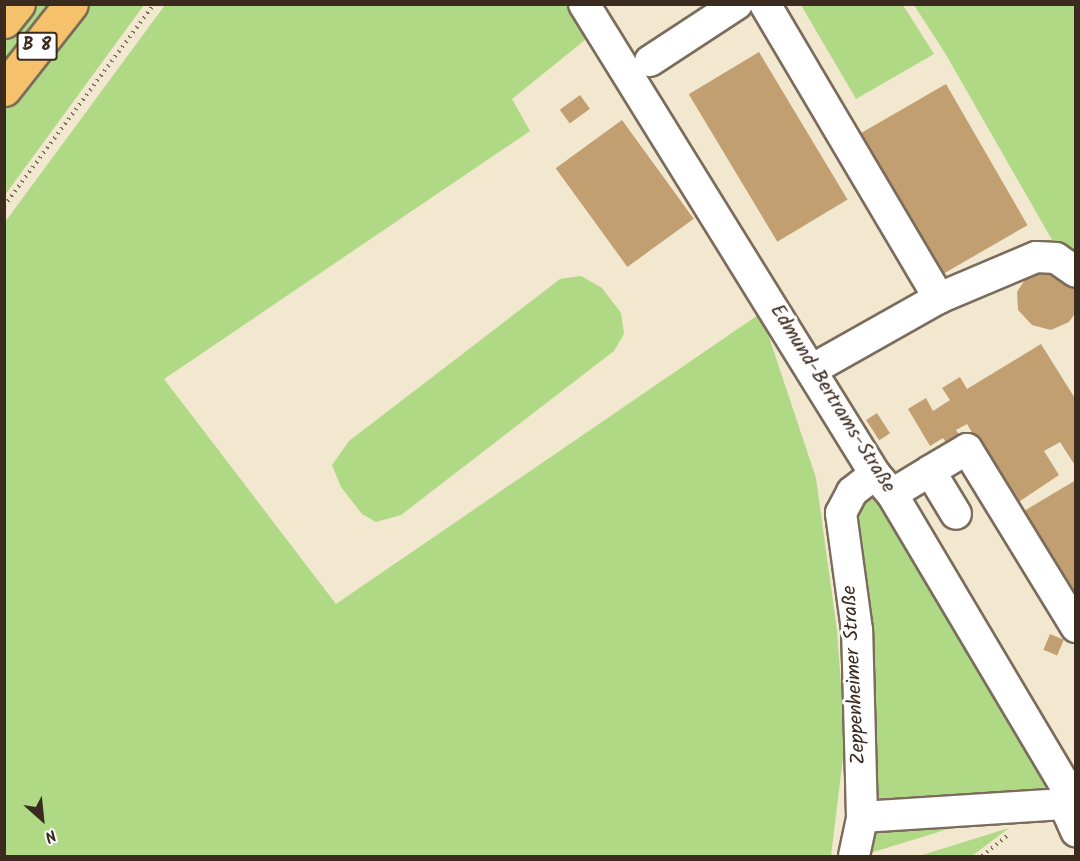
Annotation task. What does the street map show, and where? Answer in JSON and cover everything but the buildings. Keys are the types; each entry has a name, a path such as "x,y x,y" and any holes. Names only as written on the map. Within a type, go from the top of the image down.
{"highway":[{"name":"B 8","path":"4,21 18,4"},
{"name":"B 8","path":"4,89 71,4"}],"street":[{"name":"Edmund-Bertrams-Straße","path":"584,4 813,369 1071,800 1076,831"},
{"path":"650,61 737,4"},
{"path":"765,4 939,298"},
{"path":"813,369 939,298 1036,257 1056,258 1076,272"},
{"name":"Zeppenheimer Straße","path":"854,856 862,817 856,630 841,513 852,492 930,471 967,449 1076,627"},
{"path":"930,471 956,514"},
{"path":"862,817 1071,800"}],"path":[{"path":"4,206 154,4"}],"green space":[{"path":"5,5 144,5 5,195"},
{"path":"165,5 572,5 591,35 512,99 530,131 164,379 336,604 761,313 816,478 837,630 845,741 831,856 5,856 5,222"},
{"path":"801,5 903,5 934,54 856,99"},
{"path":"914,5 1075,5 1075,280 945,53"},
{"path":"581,276 602,288 621,313 624,334 614,351 401,515 376,522 362,514 341,487 332,465 349,441 560,279"},
{"path":"877,490 1060,795 860,856 853,501"},
{"path":"1009,828 972,856 919,856"}]}
